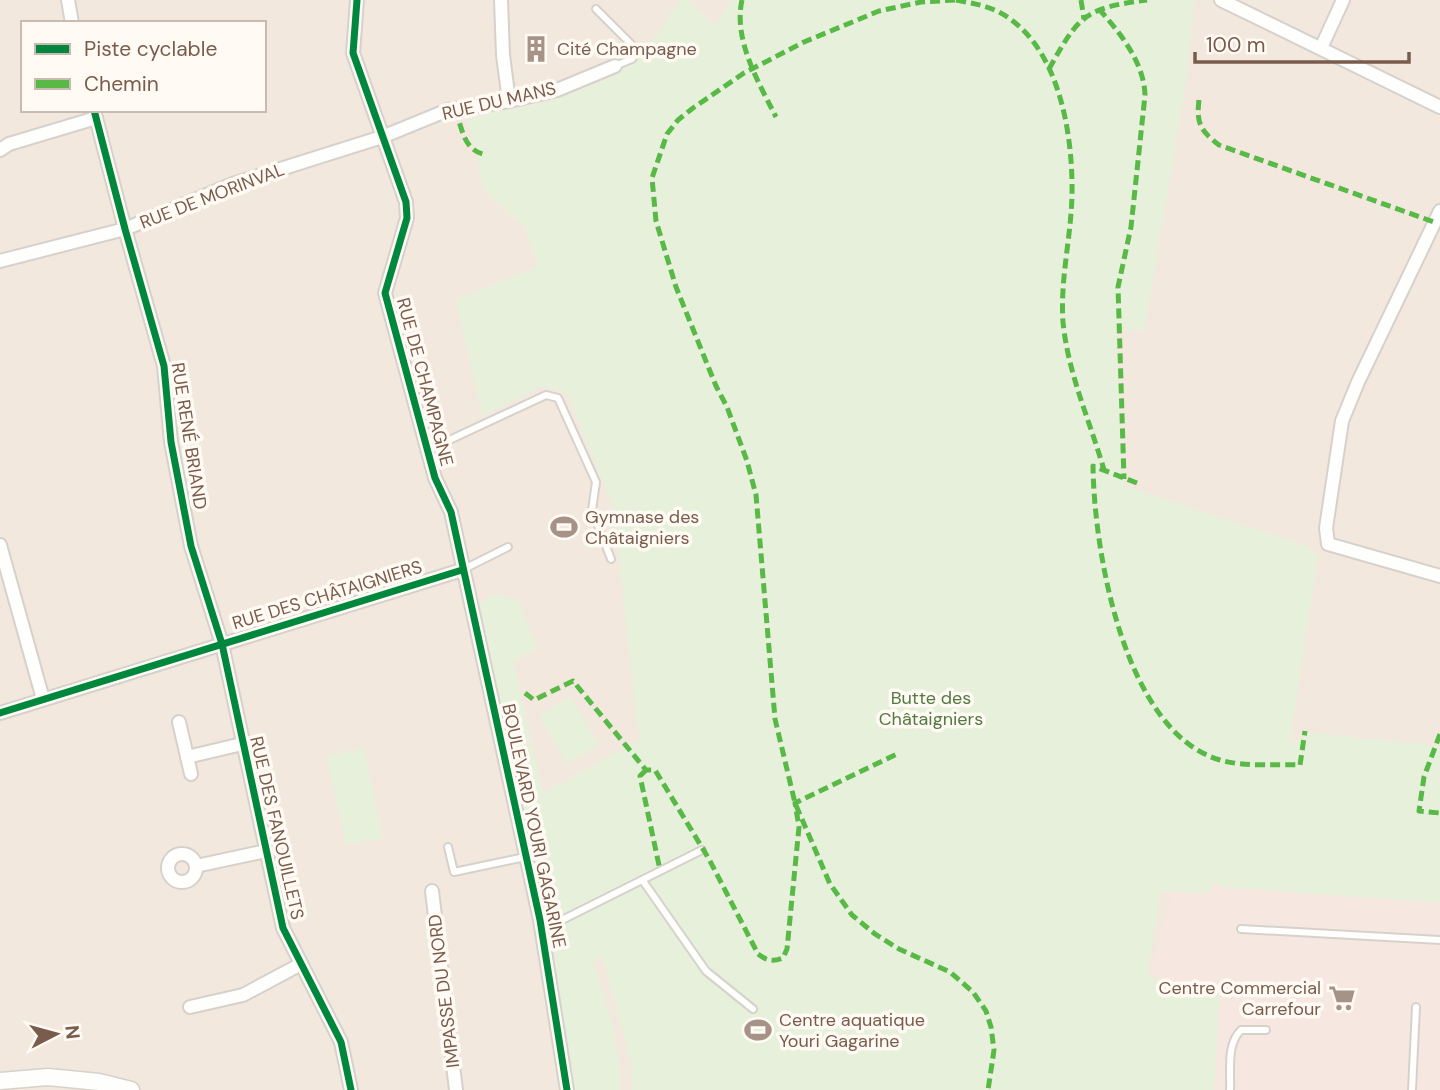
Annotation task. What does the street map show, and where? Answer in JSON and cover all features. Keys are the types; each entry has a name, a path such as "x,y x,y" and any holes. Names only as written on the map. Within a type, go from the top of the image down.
{"street":[{"path":"68,0 72,21"},
{"name":"RUE DE CHAMPAGNE","path":"357,0 353,53 406,202 407,218 385,293 435,478 451,512 462,570"},
{"path":"501,0 503,55 509,101"},
{"path":"1221,0 1440,107"},
{"path":"1321,48 1343,0"},
{"name":"RUE DU MANS","path":"382,137 447,110 509,101 557,90 615,66"},
{"path":"0,150 95,114"},
{"name":"RUE RENÉ BRIAND","path":"95,114 164,366 171,442 191,546 222,644"},
{"name":"RUE DE MORINVAL","path":"0,261 125,229 233,184 382,137"},
{"path":"1439,215 1358,382 1342,421 1326,528 1328,544 1440,576"},
{"path":"0,545 43,699"},
{"name":"RUE DES CHÂTAIGNIERS","path":"0,713 462,570"},
{"name":"BOULEVARD YOURI GAGARINE","path":"462,570 542,930 567,1090"},
{"name":"RUE DES FANOUILLETS","path":"222,644 283,928 341,1042 351,1090"},
{"path":"179,722 191,774"},
{"path":"187,757 242,744"},
{"path":"196,866 266,851"},
{"name":"IMPASSE DU NORD","path":"432,891 456,1090"},
{"path":"190,1007 243,995 301,964"},
{"path":"0,1081 48,1077 99,1082 131,1090"}],"lane":[{"path":"596,9 636,52 632,59 615,66"},
{"path":"428,450 546,395 558,398 596,482 592,510 611,559"},
{"path":"462,570 508,547"},
{"path":"448,847 454,872 525,857"},
{"path":"542,930 702,850"},
{"path":"643,881 706,971 753,1009"},
{"path":"1241,929 1440,940"},
{"path":"1412,1090 1416,1007"},
{"path":"1230,1090 1231,1050 1235,1036 1241,1030 1262,1029"}],"shaded area":[{"path":"0,0 1440,0 1440,1090 0,1090"},
{"path":"1182,858 1221,887 1440,903 1440,1090 1192,1090 1213,995 1151,973"}],"green space":[{"name":"Butte des Châtaigniers","path":"680,0 689,0 714,26 731,0 1195,0 1186,82 1144,331 1115,330 1124,486 1307,546 1318,556 1290,739 1286,746 1309,733 1440,746 1440,903 1221,887 1214,882 1208,893 1161,891 1147,976 1220,995 1214,1090 632,1090 631,1061 602,956 593,963 616,1042 620,1090 574,1090 545,915 477,606 493,594 518,600 537,649 513,661 543,793 639,740 610,499 567,394 542,386 482,416 456,299 538,267 526,229 484,189 467,118 548,102 609,78 646,51"},
{"path":"571,697 599,745 567,764 539,715"},
{"path":"364,748 383,838 346,845 327,756"}],"marked path":[{"path":"742,0 740,15 744,46 755,76 776,117"},
{"path":"955,0 921,2 879,11 804,42 744,73 678,120 667,134 652,178 656,221 676,287 727,407 756,495 775,719 795,803 830,884 852,915 899,949 950,972 973,992 986,1011 994,1050 988,1090"},
{"path":"956,0 997,11 1018,25 1035,44 1058,91 1065,118 1072,171 1063,322 1074,379 1104,470"},
{"path":"1081,0 1084,19"},
{"path":"1049,69 1068,37 1086,17 1110,7 1147,0"},
{"path":"1099,9 1123,38 1136,60 1145,95 1131,227 1118,287 1124,479"},
{"path":"1199,100 1198,115 1201,126 1219,145 1434,222"},
{"path":"455,109 467,142 483,154"},
{"path":"1137,483 1093,466 1100,544 1108,589 1121,634 1138,677 1160,714 1187,743 1220,760 1239,764 1300,765 1305,731"},
{"path":"525,693 534,700 573,681 646,770 655,770 709,859 758,954 770,960 783,958 787,949 799,827 795,803 897,754"},
{"path":"1440,734 1424,777 1419,811 1440,813"},
{"path":"646,770 640,776 660,870"}],"cycle path":[{"path":"357,0 353,53 406,202 407,218 385,293 435,478 451,512 540,920 567,1090"},
{"path":"95,112 164,366 171,442 191,546 222,644 283,928 341,1042 351,1090"},
{"path":"0,713 462,570"}],"place":[{"name":"Cité Champagne","path":"536,49"},
{"name":"Gymnase des Châtaigniers","path":"564,527"},
{"name":"Centre Commercial Carrefour","path":"1342,998"},
{"name":"Centre aquatique Youri Gagarine","path":"758,1030"}]}
